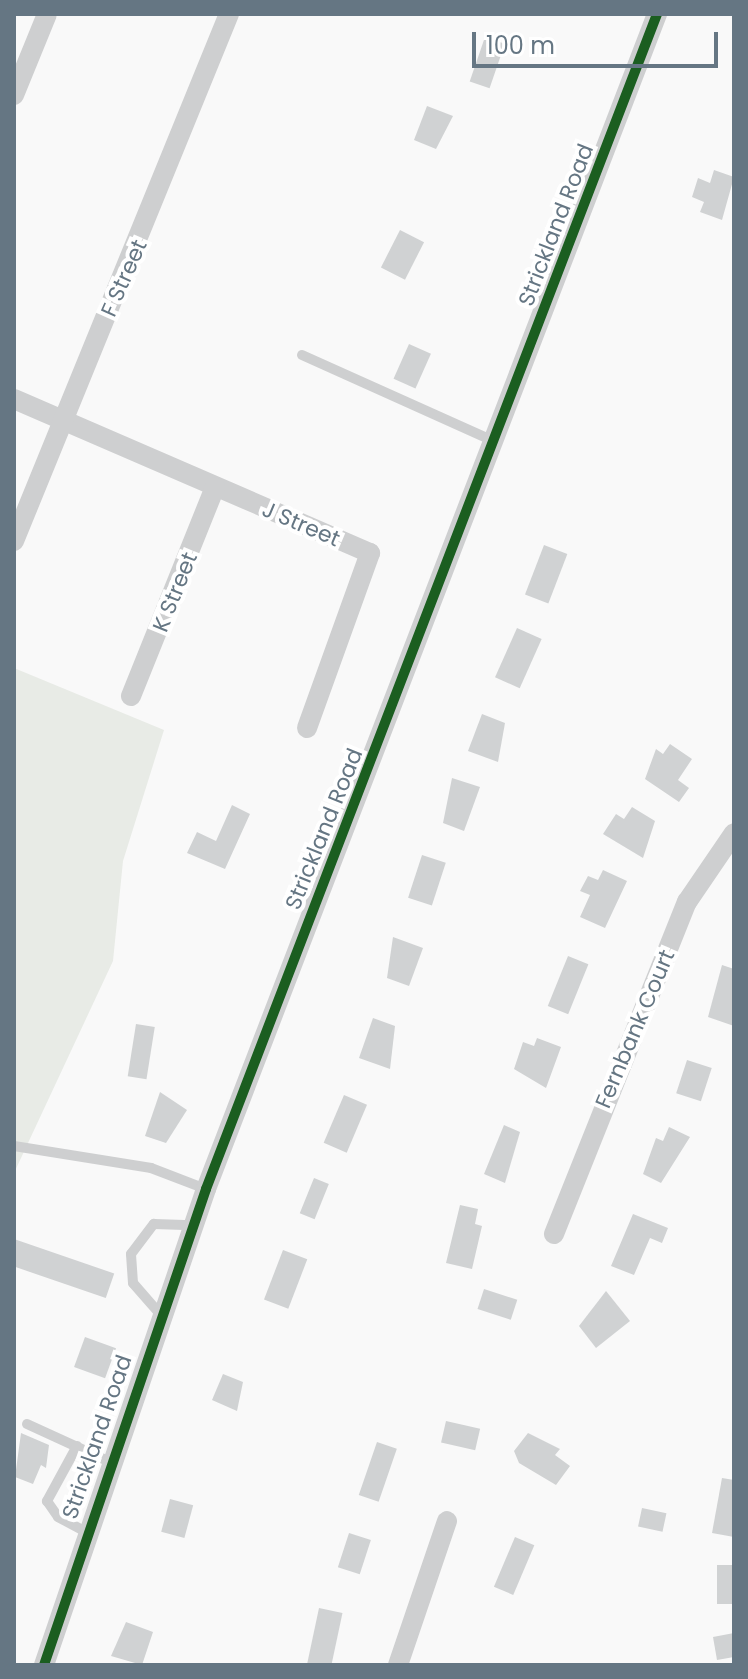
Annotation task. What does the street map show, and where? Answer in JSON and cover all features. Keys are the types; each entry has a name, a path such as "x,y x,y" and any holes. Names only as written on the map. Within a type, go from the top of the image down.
{"street":[{"path":"14,95 47,14"},
{"name":"F Street","path":"14,541 61,420 158,203 229,14"},
{"name":"Strickland Road","path":"44,1665 86,1532 192,1225 657,14"},
{"name":"J Street","path":"14,399 370,553 307,728"},
{"name":"K Street","path":"131,696 215,487"},
{"name":"Fernbank Court","path":"554,1234 687,902 734,833"},
{"path":"398,1665 447,1521"}],"lane":[{"path":"302,355 495,442"},
{"path":"14,1146 151,1168 206,1189"},
{"path":"160,1314 133,1283 131,1254 154,1224 192,1225"},
{"path":"27,1424 110,1462"},
{"path":"77,1446 47,1501 58,1517 86,1532"}],"shaded area":[{"path":"14,668 164,730 123,861 113,961 14,1173"}],"building":[{"path":"485,37 505,44 490,88 470,81"},
{"path":"427,106 453,116 436,149 414,140"},
{"path":"714,170 734,177 722,220 700,212 704,202 692,197 698,178 710,183"},
{"path":"400,230 424,242 405,280 381,267"},
{"path":"409,344 431,354 415,388 394,379"},
{"path":"544,545 567,554 548,603 525,594"},
{"path":"517,628 542,639 520,688 495,677"},
{"path":"482,714 505,723 498,762 468,751"},
{"path":"670,744 692,759 678,780 689,788 679,802 645,779 656,749 663,754"},
{"path":"452,778 480,787 464,831 443,823"},
{"path":"232,805 250,814 225,869 187,853 197,832 216,841"},
{"path":"632,807 655,821 643,858 603,834 616,814 624,819"},
{"path":"422,855 446,863 432,906 408,898"},
{"path":"603,870 627,881 605,928 580,917 590,895 580,891 588,876 598,880"},
{"path":"393,937 423,948 409,986 387,978"},
{"path":"568,956 588,964 568,1014 548,1006"},
{"path":"722,965 734,969 734,1026 708,1017"},
{"path":"373,1018 395,1026 390,1069 359,1058"},
{"path":"136,1024 155,1027 146,1079 128,1076"},
{"path":"537,1038 561,1047 546,1088 514,1069 523,1042 534,1046"},
{"path":"687,1060 712,1068 701,1101 676,1093"},
{"path":"160,1092 187,1110 166,1143 145,1136"},
{"path":"344,1095 367,1105 347,1153 324,1143"},
{"path":"504,1125 520,1132 505,1183 484,1174"},
{"path":"669,1127 690,1137 661,1183 643,1174 656,1138 663,1141"},
{"path":"314,1178 329,1184 315,1219 300,1213"},
{"path":"460,1205 478,1209 475,1224 482,1226 472,1269 446,1263"},
{"path":"633,1214 668,1228 662,1243 650,1238 634,1275 611,1266"},
{"path":"14,1239 114,1274 106,1298 14,1266"},
{"path":"283,1250 307,1259 288,1309 264,1299"},
{"path":"484,1289 517,1300 511,1320 478,1309"},
{"path":"606,1291 630,1321 596,1348 579,1326"},
{"path":"85,1337 116,1348 105,1378 74,1367"},
{"path":"223,1374 243,1382 237,1411 212,1400"},
{"path":"446,1421 480,1429 475,1450 441,1442"},
{"path":"21,1433 49,1445 46,1468 41,1465 33,1484 15,1477"},
{"path":"528,1433 560,1449 555,1455 570,1466 556,1485 519,1463 514,1451"},
{"path":"377,1442 397,1449 379,1502 359,1495"},
{"path":"722,1478 734,1480 734,1537 712,1533"},
{"path":"170,1499 193,1505 184,1538 161,1532"},
{"path":"642,1508 666,1513 663,1532 638,1527"},
{"path":"349,1533 371,1540 360,1574 338,1567"},
{"path":"515,1537 534,1545 513,1595 494,1587"},
{"path":"717,1565 734,1565 734,1604 717,1604"},
{"path":"319,1608 342,1613 331,1665 307,1665"},
{"path":"126,1622 153,1632 142,1665 111,1656"},
{"path":"734,1633 734,1657 717,1660 713,1637"}],"cycle path":[{"path":"44,1665 206,1189 657,14"}]}
